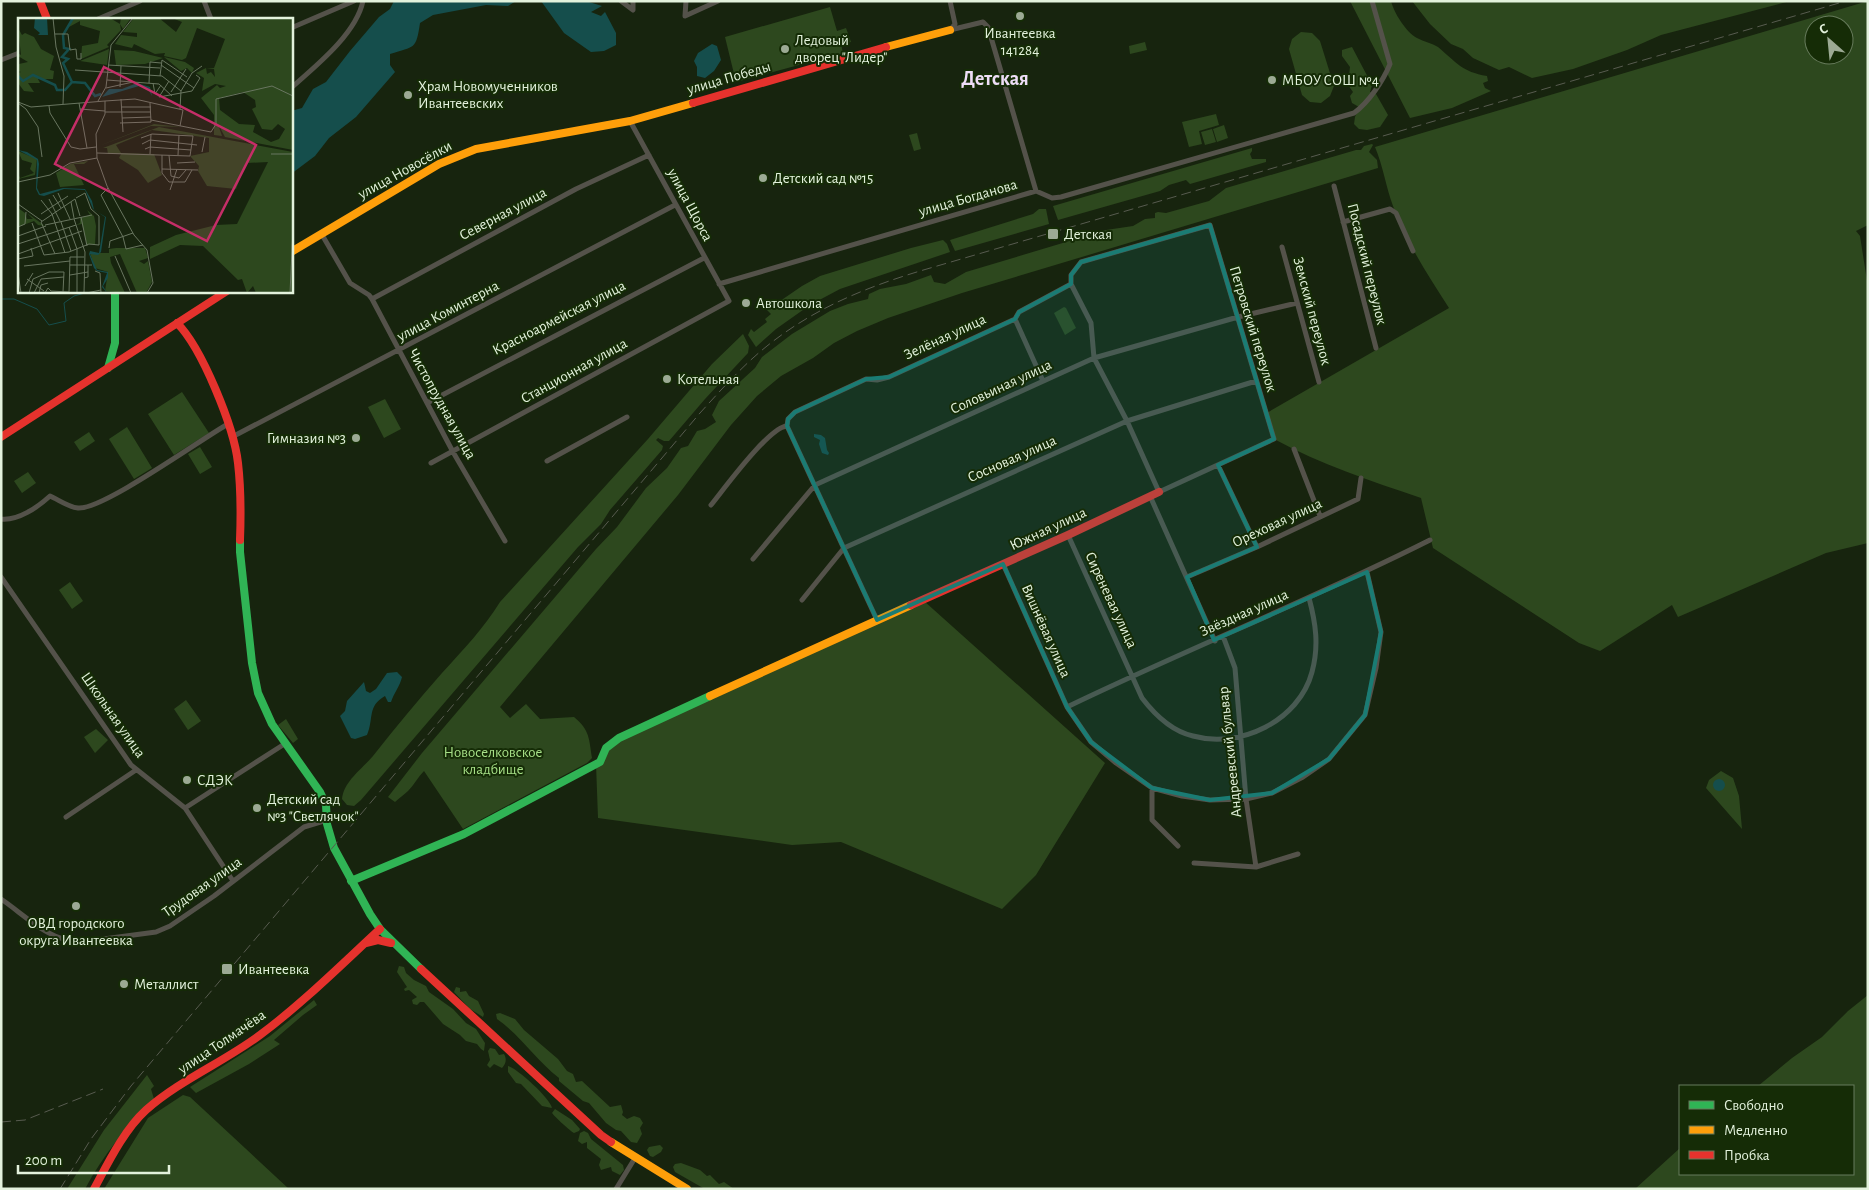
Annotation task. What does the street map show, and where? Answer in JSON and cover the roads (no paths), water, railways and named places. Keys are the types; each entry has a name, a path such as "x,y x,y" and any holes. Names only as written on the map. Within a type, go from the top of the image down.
{"street":[{"path":"40,1 47,18"},
{"path":"100,18 140,1"},
{"path":"204,1 211,18"},
{"path":"292,28 354,1"},
{"path":"292,87 328,56 360,15 363,1"},
{"path":"621,1 633,10 633,1"},
{"path":"686,1 685,16 718,1"},
{"path":"950,1 955,24 950,30"},
{"name":"улица Богданова","path":"719,284 1036,191 1052,198 1061,197 1354,113 1363,107 1390,64 1372,1"},
{"name":"улица Победы","path":"630,121 871,51 983,22 988,27 1036,191"},
{"path":"1,60 18,53"},
{"name":"улица Щорса","path":"630,121 729,301"},
{"name":"улица Новосёлки","path":"292,251 414,178 453,157 476,150 630,121"},
{"name":"Северная улица","path":"372,299 576,189 649,155"},
{"name":"Посадский переулок","path":"1334,186 1376,348"},
{"name":"улица Коминтерна","path":"232,438 675,205"},
{"path":"1343,222 1390,209 1396,213 1413,251"},
{"name":"Петровский переулок","path":"1071,284 1071,275 1081,262 1210,225 1274,439"},
{"name":"Чистопрудная улица","path":"321,233 350,283 372,299 453,452 506,541"},
{"name":"Земский переулок","path":"1282,247 1319,382"},
{"name":"Красноармейская улица","path":"426,403 704,258"},
{"path":"1071,284 1091,323 1094,358 1127,421 1159,492"},
{"name":"Зелёная улица","path":"711,505 766,440 777,430 787,426 788,419 795,412 866,379 877,380 889,376 1015,319 1019,312 1071,284"},
{"path":"108,368 115,343 115,292"},
{"path":"1,437 225,292"},
{"name":"Станционная улица","path":"431,463 729,301"},
{"name":"Соловьиная улица","path":"753,559 816,485 1094,358 1297,303"},
{"path":"1015,319 1043,381"},
{"path":"177,323 190,338 204,363 228,424 238,461 241,503 240,552 252,663 258,693 272,724 320,792 326,805 330,837 351,881 370,914 380,929 394,944 587,1122 613,1144 687,1189"},
{"path":"115,343 126,356"},
{"name":"Сосновая улица","path":"802,600 844,548 1127,421 1256,381"},
{"path":"547,461 627,417"},
{"path":"1,519 10,520 19,516 50,496 66,505 80,508 110,498 228,424"},
{"path":"787,426 877,620"},
{"name":"Южная улица","path":"351,881 464,834 600,762 603,750 614,741 877,620 1068,535 1274,439"},
{"path":"1294,450 1320,516"},
{"path":"1218,465 1257,547"},
{"name":"Ореховая улица","path":"1187,577 1257,547 1358,499 1361,478"},
{"path":"1150,496 1214,641"},
{"name":"Сиреневая улица","path":"1068,535 1142,698 1153,712 1173,728 1193,736 1217,739 1241,736 1264,729 1288,712 1303,693 1312,674 1317,648 1316,625 1309,598"},
{"name":"Звёздная улица","path":"1067,707 1132,676 1367,572 1430,540"},
{"name":"Вишнёвая улица","path":"1003,564 1067,707 1091,742 1116,763 1152,788 1201,799 1246,799 1272,793 1303,777 1329,759 1364,715 1376,668 1381,632 1367,572"},
{"name":"Школьная улица","path":"1,577 122,753 136,770 185,808 233,881"},
{"name":"Андреевский бульвар","path":"1223,636 1235,668 1246,799 1256,867"},
{"path":"185,808 286,743"},
{"path":"66,817 136,770"},
{"path":"1152,788 1152,820 1178,846"},
{"name":"Трудовая улица","path":"1,899 52,936 69,942 156,932 184,918 304,827 327,820"},
{"path":"1194,863 1256,867 1298,854"},
{"path":"362,945 370,931 370,914"},
{"name":"улица Толмачёва","path":"94,1189 118,1145 145,1111 167,1094 259,1036 290,1011 380,929"},
{"path":"362,945 374,940 394,944"},
{"path":"616,1189 635,1158"}],"water":[{"path":"394,1 516,1 508,6 486,5 433,15 420,23 413,46 390,54 390,65 395,72 356,117 329,138 315,156 292,173 292,111 302,108 313,89 326,82 379,17 390,9"},
{"path":"541,1 586,1 602,6 591,12 601,16 605,12 616,33 616,45 604,51 591,52 564,33"},
{"path":"712,44 717,46 721,60 714,71 705,78 697,76 697,67 694,61 698,53"},
{"path":"814,434 825,438 828,455 822,453 819,444 820,440 814,437"},
{"path":"397,672 402,677 391,702 388,702 385,696 379,700 373,709 367,735 355,739 351,738 340,716 345,711 347,701 364,682 366,691 370,693 376,689 387,673"},
{"path":"1717,779 1721,779 1725,785 1721,791 1717,791 1713,787 1713,783"}],"waterway":[{"path":"1,299 14,299 37,309 49,325 66,321 64,303 74,296 88,292"}],"railway":[{"path":"60,1189 91,1139 131,1086 700,413 749,362 767,346 802,321 859,292 920,271 1846,1"},
{"path":"1,1122 25,1120 103,1089"}],"place":[{"name":"Ивантеевка 141284","path":"1020,16"},
{"name":"Ледовый дворец \"Лидер\"","path":"785,49"},
{"name":"МБОУ СОШ №4","path":"1272,80"},
{"name":"Храм Новомученников Ивантеевских","path":"408,95"},
{"name":"Детский сад №15","path":"763,178"},
{"name":"Детская","path":"1053,234"},
{"name":"Автошкола","path":"746,303"},
{"name":"Котельная","path":"667,379"},
{"name":"Гимназия №3","path":"356,438"},
{"name":"СДЭК","path":"187,780"},
{"name":"Детский сад №3 \"Светлячок\"","path":"257,808"},
{"name":"ОВД городского округа Ивантеевка","path":"76,906"},
{"name":"Ивантеевка","path":"227,969"},
{"name":"Металлист","path":"124,984"}],"district":[{"name":"Детская","path":"995,79"}],"park label":[{"name":"Новоселковское кладбище","path":"493,760"}]}
